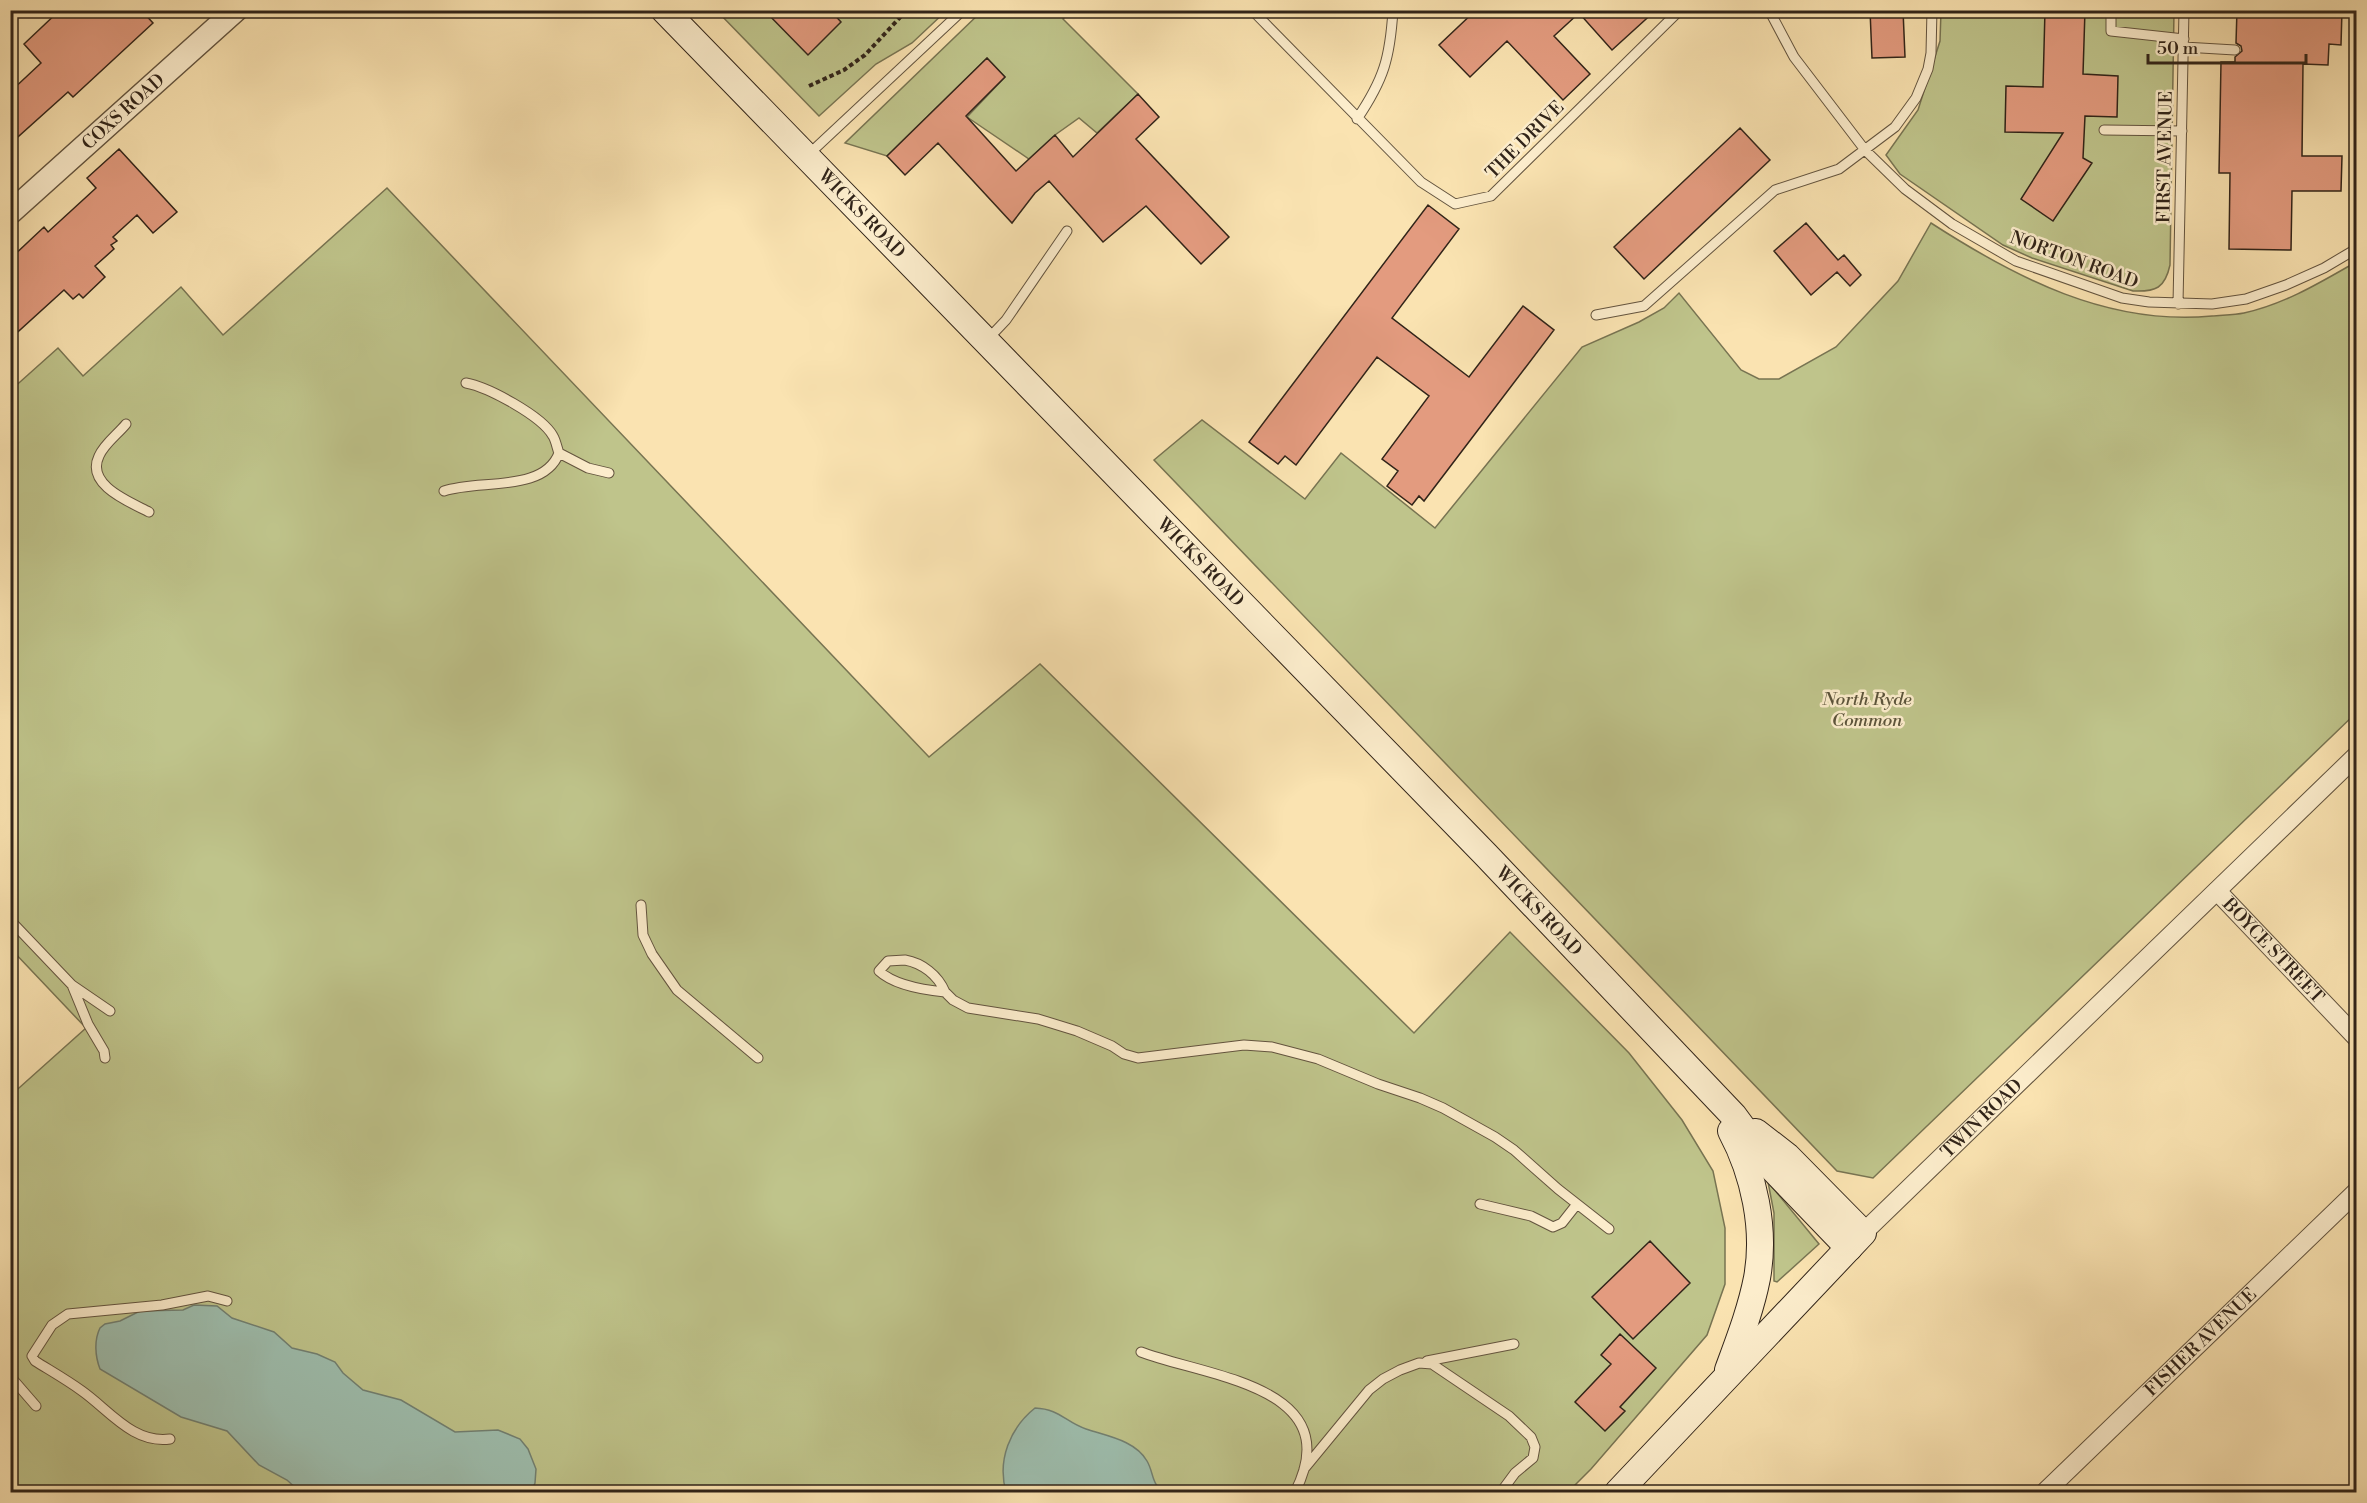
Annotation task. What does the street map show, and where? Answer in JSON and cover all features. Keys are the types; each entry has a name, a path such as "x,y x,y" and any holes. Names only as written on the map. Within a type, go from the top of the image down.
{"main road":[{"name":"WICKS ROAD","path":"664,10 1486,855 1734,1116 1773,1169 1856,1241"},
{"path":"1712,1093 1745,1158 1754,1196 1759,1234 1759,1259 1753,1293 1725,1380"},
{"name":"TWIN ROAD","path":"1618,1492 1856,1241"}],"street":[{"name":"COXS ROAD","path":"10,213 236,10"},
{"name":"TWIN ROAD","path":"1856,1241 2356,756"},
{"name":"BOYCE STREET","path":"2217,891 2356,1037"},
{"name":"FISHER AVENUE","path":"2045,1492 2356,1192"}],"lane":[{"path":"806,157 963,10"},
{"name":"THE DRIVE","path":"1252,10 1421,182 1455,204 1491,196 1680,10"},
{"path":"1357,119 1385,70 1391,45 1393,10"},
{"name":"NORTON ROAD","path":"1769,10 1794,57 1865,150 1905,189 1952,224 2016,261 2122,298 2178,304 2212,304 2246,299 2286,285 2356,249"},
{"path":"1596,315 1644,306 1775,190 1839,169 1895,127 1916,98 1928,69 1931,53 1932,10"},
{"path":"2111,10 2111,31 2235,50"},
{"name":"FIRST AVENUE","path":"2178,304 2184,10"},
{"path":"2104,130 2182,131"},
{"path":"986,341 1006,320 1066,231"},
{"path":"466,383 487,390 519,407 546,427 554,437 559,453 588,468 609,473"},
{"path":"126,424 98,457 97,471 108,488 149,512"},
{"path":"444,491 458,486 513,482 540,475 549,471 559,453"},
{"path":"642,905 643,935 652,954 677,990 758,1058"},
{"path":"10,920 72,985 110,1011"},
{"path":"945,992 925,989 886,977 879,971 888,961 915,962 925,968 953,1000 968,1008 1038,1018 1087,1035 1138,1059 1244,1045 1272,1047 1318,1059 1378,1084 1420,1098 1481,1129 1514,1150 1609,1229"},
{"path":"72,985 88,1024 104,1051 105,1058"},
{"path":"1480,1204 1531,1216 1553,1227 1562,1223 1577,1204"},
{"path":"170,1439 149,1438 133,1431 83,1392 35,1361 32,1356 52,1325 68,1314 162,1305 208,1296 227,1301"},
{"path":"1304,1469 1369,1390 1383,1379 1419,1363 1514,1344"},
{"path":"1142,1352 1246,1384 1267,1392 1286,1404 1298,1418 1308,1444 1304,1469 1295,1492"},
{"path":"1419,1363 1432,1364 1443,1371 1509,1416 1531,1437 1535,1447 1533,1458 1515,1473 1501,1492"},
{"path":"10,1376 36,1406"}],"path":[{"path":"809,86 844,70 865,55 907,10"}],"green space":[{"path":"717,11 946,11 912,43 876,64 819,116"},
{"path":"982,11 1070,11 1063,19 1138,94 1097,133 1079,118 1055,135 1029,159 967,117 1005,77 987,58 887,156 845,143"},
{"path":"1941,11 2174,11 2170,265 2162,284 2148,291 2133,291 2032,258 2003,245 1900,174 1886,155 1918,110 1940,41"},
{"path":"387,188 929,757 1040,664 1414,1033 1510,932 1629,1053 1682,1120 1713,1171 1725,1228 1725,1284 1707,1335 1591,1469 1568,1492 11,1492 10,1096 86,1028 11,949 11,390 58,348 83,376 181,287 223,335"},
{"name":"North Ryde Common","path":"1931,223 1996,262 2064,294 2136,313 2174,317 2232,315 2259,309 2302,292 2356,262 2356,713 1873,1178 1837,1171 1154,460 1202,420 1305,499 1341,453 1435,528 1582,347 1639,322 1664,308 1679,293 1741,370 1759,379 1779,379 1836,347 1898,281"},
{"path":"1768,1182 1819,1244 1777,1282 1774,1281 1774,1213"}],"shaded area":[{"path":"194,1305 217,1306 232,1318 274,1332 292,1348 317,1354 335,1362 343,1373 363,1390 401,1400 455,1432 498,1430 520,1439 528,1449 536,1469 535,1483 531,1492 300,1492 287,1480 259,1465 227,1431 181,1417 100,1369 96,1343 100,1328 105,1324 120,1321 140,1311 183,1310"},
{"path":"1035,1408 1057,1413 1079,1426 1128,1443 1142,1454 1155,1482 1164,1492 1006,1492 1003,1468 1008,1446 1019,1425"}],"building":[{"path":"60,10 141,10 153,23 73,97 68,92 10,144 10,92 41,63 24,44"},
{"path":"764,10 830,10 841,22 808,55"},
{"path":"1476,10 1656,10 1612,50 1579,13 1554,36 1590,74 1563,100 1507,41 1470,77 1439,45"},
{"path":"1870,10 1903,10 1905,57 1872,58"},
{"path":"2045,10 2085,10 2083,74 2118,76 2117,117 2085,116 2083,158 2092,163 2053,221 2021,199 2063,133 2005,132 2006,86 2043,87"},
{"path":"2237,10 2342,10 2341,45 2329,44 2328,65 2303,64 2302,156 2342,156 2341,191 2292,191 2291,250 2229,249 2230,173 2219,173 2221,62 2235,62 2235,57 2242,51 2241,46 2236,43"},
{"path":"987,58 1005,77 966,116 1016,171 1055,135 1073,157 1138,94 1159,117 1136,139 1229,237 1201,264 1146,206 1103,242 1049,181 1035,193 1012,223 938,143 905,175 887,156"},
{"path":"1740,128 1770,160 1644,279 1614,247"},
{"path":"119,149 177,212 153,233 137,215 113,237 117,241 111,245 114,249 95,266 105,277 83,298 79,294 73,299 64,290 10,339 10,259 44,227 48,232 96,188 87,178"},
{"path":"1428,205 1459,229 1392,318 1469,377 1523,306 1554,330 1424,501 1419,496 1412,505 1387,486 1398,471 1382,459 1429,396 1377,357 1296,465 1285,456 1278,464 1249,442"},
{"path":"1806,223 1838,260 1844,255 1861,275 1850,286 1837,272 1811,295 1774,251"},
{"path":"1650,1241 1690,1283 1633,1339 1592,1297"},
{"path":"1620,1334 1656,1368 1620,1407 1625,1411 1605,1431 1575,1402 1611,1364 1601,1355"}]}
